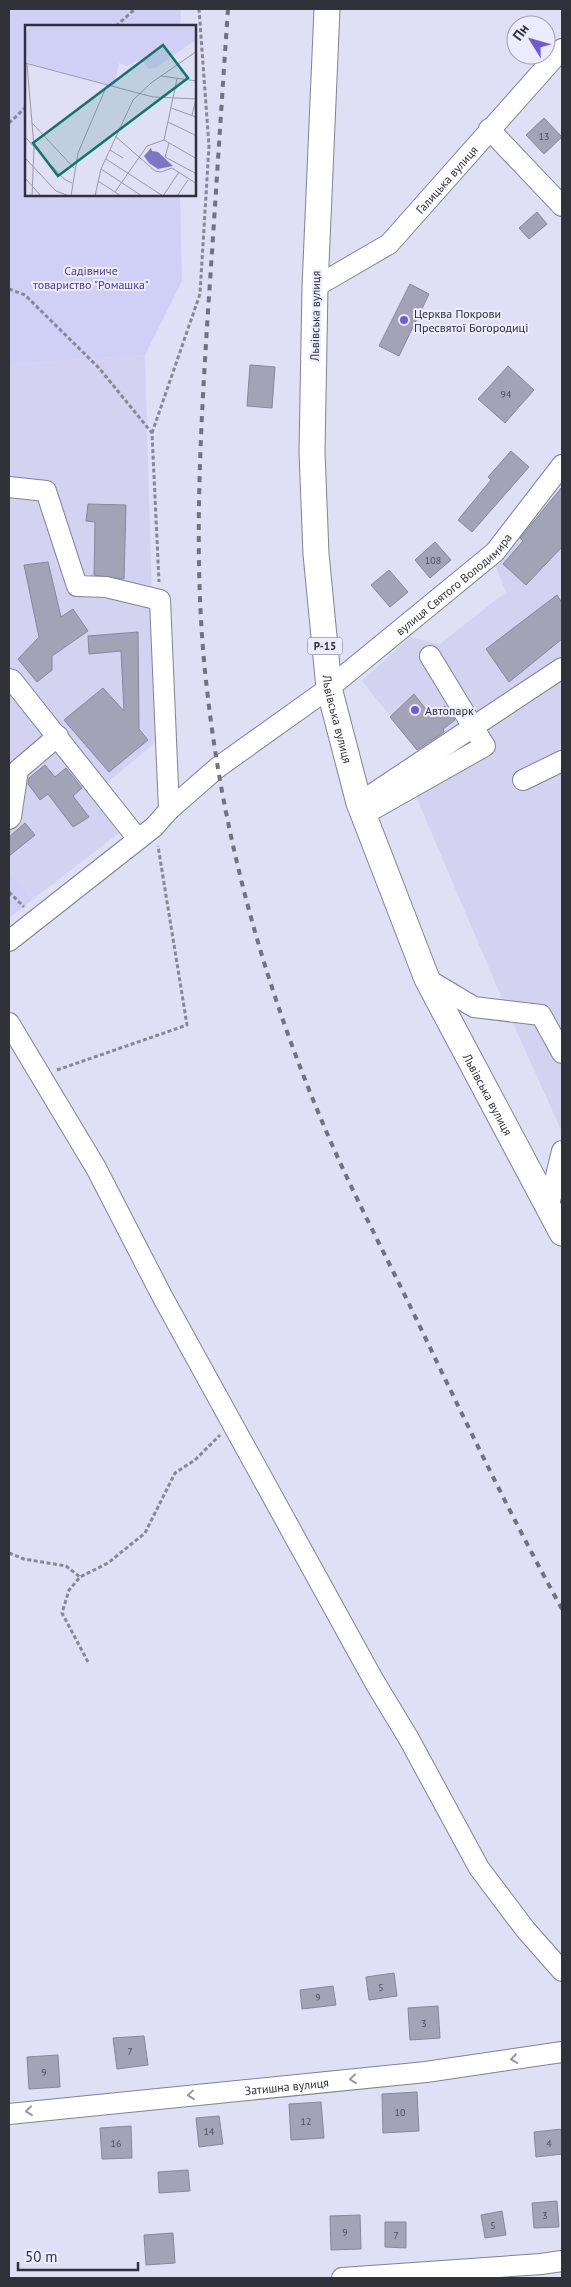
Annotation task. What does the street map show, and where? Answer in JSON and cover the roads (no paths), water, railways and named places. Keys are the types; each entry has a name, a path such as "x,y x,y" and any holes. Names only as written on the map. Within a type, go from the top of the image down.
{"main road":[{"name":"Львівська вулиця","path":"327,9 315,287 312,452 316,554 329,688 361,809 427,979 562,1233"}],"street":[{"name":"Галицька вулиця","path":"315,287 389,244 489,129 562,49"},
{"path":"489,129 562,206"},
{"name":"вулиця Святого Володимира","path":"9,941 154,827 169,810 217,768 329,688 495,552 562,465"},
{"path":"9,488 46,491 77,586 106,587 160,600 169,810"},
{"path":"430,656 473,726"},
{"path":"361,809 473,726 562,668"},
{"path":"9,679 12,680 58,736 138,839"},
{"path":"9,819 11,817 18,770 58,736"},
{"path":"522,780 562,762"},
{"path":"427,979 474,1007 541,1015 562,1053"},
{"path":"9,1024 96,1168 162,1296 479,1868 525,1929 562,1971"},
{"path":"548,1209 562,1153"},
{"name":"Затишна вулиця","path":"9,2114 426,2072 562,2052"},
{"path":"342,2278 562,2261"}],"railway":[{"path":"228,9 205,359 199,504 200,602 203,650 215,753 225,808 237,862 266,970 303,1075 324,1126 355,1195 485,1460 562,1609"}],"place":[{"name":"Церква Покрови Пресвятої Богородиці","path":"404,320"},
{"name":"Автопарк","path":"415,710"}],"park label":[{"name":"Садівниче товариство \"Ромашка\"","path":"91,277"}]}
